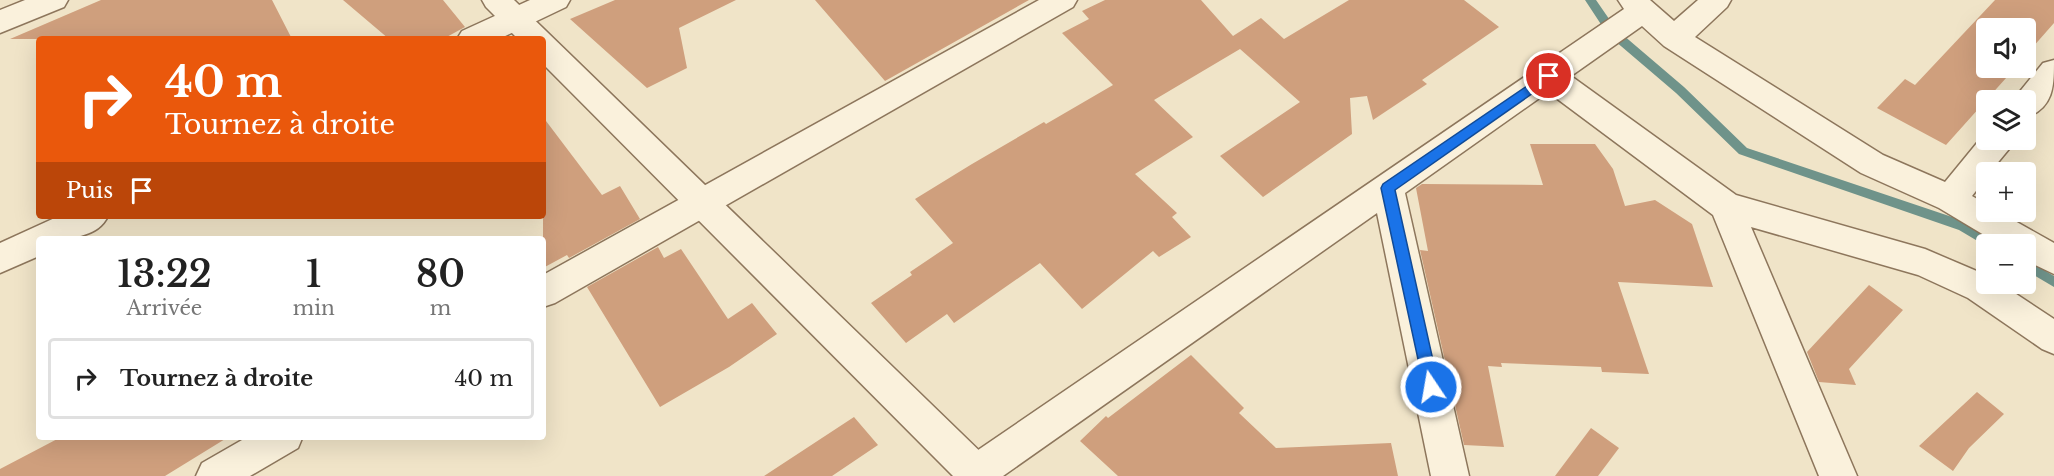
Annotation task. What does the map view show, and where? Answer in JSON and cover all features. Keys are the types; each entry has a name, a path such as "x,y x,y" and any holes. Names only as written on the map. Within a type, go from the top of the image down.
{"street":[{"path":"0,22 54,0"},
{"path":"475,36 506,9 555,0"},
{"path":"546,290 1063,0"},
{"path":"1674,38 1717,0"},
{"path":"546,49 977,475 1549,76 1637,6 1674,38 1872,164 1950,199 2054,260"},
{"path":"506,9 533,36"},
{"path":"2036,93 2054,71"},
{"path":"1549,76 1726,206 1925,263 1980,288 2054,338"},
{"path":"1950,199 1990,150"},
{"path":"1388,188 1450,476"},
{"path":"1726,206 1838,476"},
{"path":"48,236 85,219"},
{"path":"0,259 36,242"},
{"path":"215,476 278,440"}],"building":[{"path":"101,0 272,0 290,36 36,36 36,39 10,39"},
{"path":"343,0 443,0 465,27 448,36 385,36"},
{"path":"615,0 736,0 679,28 687,68 647,88 570,19"},
{"path":"815,0 1029,0 885,81"},
{"path":"1105,0 1201,0 1233,36 1261,18 1284,39 1349,0 1464,0 1499,27 1422,80 1427,84 1373,120 1367,96 1350,98 1352,134 1263,197 1220,156 1300,102 1240,49 1154,100 1193,137 1135,174 1177,213 1172,217 1191,237 1159,257 1153,251 1082,309 1040,263 954,323 947,314 906,343 871,303 912,275 910,272 953,243 915,199 1044,122 1046,124 1113,85 1062,33 1089,19 1082,11"},
{"path":"1995,0 2054,0 2054,23 2036,43 2036,18 1978,18"},
{"path":"1976,20 1976,78 2006,78 1995,90 1976,90 1976,112 1946,145 1877,108 1905,79 1915,85"},
{"path":"546,121 602,195 620,186 640,219 569,258 567,255 546,266 546,236 543,236 543,219 546,219"},
{"path":"1530,144 1595,144 1613,169 1625,206 1655,200 1692,224 1713,287 1618,282 1649,374 1602,372 1601,367 1501,363 1502,367 1488,366 1504,447 1464,445 1420,250 1428,251 1416,188 1422,184 1543,185"},
{"path":"658,247 664,258 681,249 728,319 752,303 777,334 729,367 660,407 587,287"},
{"path":"1869,285 1903,310 1849,369 1856,385 1819,382 1807,352"},
{"path":"1191,355 1244,408 1239,413 1276,448 1391,443 1398,476 1118,476 1080,441 1106,416 1108,418"},
{"path":"1977,392 2004,414 1969,448 1953,471 1919,446"},
{"path":"854,417 878,445 832,476 764,476"},
{"path":"1591,428 1619,448 1598,476 1555,476"},
{"path":"55,440 224,440 165,476 0,476 0,469"}],"waterway":[{"path":"1590,0 1612,32 1680,90 1743,151 1963,226 1976,234"},
{"path":"2036,271 2054,282"}],"route":[{"path":"1431,387 1388,188 1549,76"}]}
